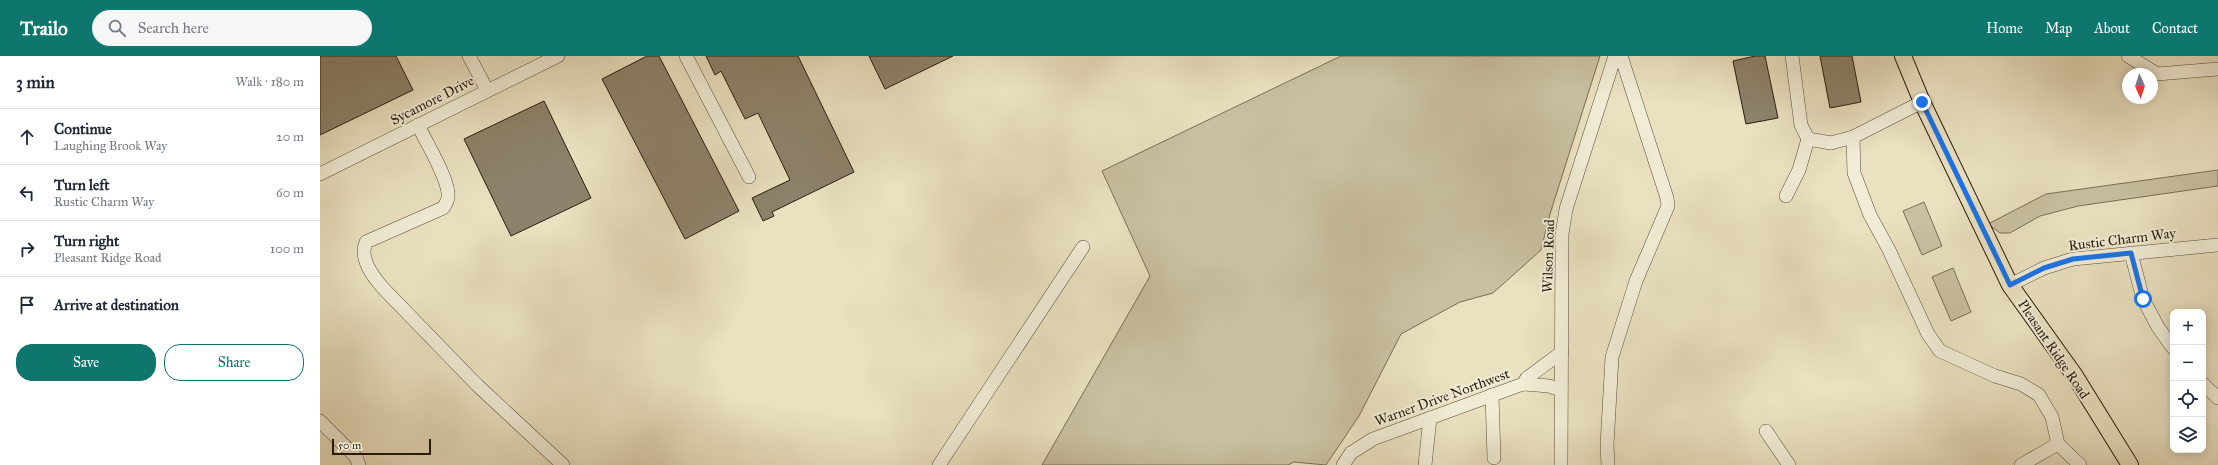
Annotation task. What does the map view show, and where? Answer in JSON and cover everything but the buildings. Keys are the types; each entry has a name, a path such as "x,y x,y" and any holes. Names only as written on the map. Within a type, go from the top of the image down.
{"main road":[{"name":"Pleasant Ridge Road","path":"1903,56 1922,102 2010,285 2075,376 2125,463"}],"street":[{"path":"469,56 487,90"},
{"name":"Sycamore Drive","path":"320,174 418,124 558,56"},
{"path":"686,56 749,177"},
{"name":"Wilson Road","path":"1561,465 1562,234 1566,209 1615,56"},
{"path":"1608,465 1607,445 1612,357 1636,281 1668,206 1667,198 1620,56"},
{"path":"1786,196 1799,170 1808,139 1801,125 1792,56"},
{"path":"2128,56 2157,74 2218,69"},
{"path":"1808,139 1831,143 1853,137 1922,102"},
{"path":"418,124 444,180 448,194 447,203 444,208 366,242 363,253 367,265 372,275 382,287 472,380 563,465"},
{"path":"1853,137 1854,173 1870,215 1889,250 1928,334 1940,351 1995,376 2020,384 2039,395 2052,417 2058,444 2080,465"},
{"name":"Rustic Charm Way","path":"2010,285 2044,268 2073,259 2218,244"},
{"path":"940,465 1083,247"},
{"path":"2131,253 2143,299 2158,327 2171,345"},
{"path":"1523,384 1527,378 1562,352"},
{"name":"Warner Drive Northwest","path":"1343,465 1351,453 1358,447 1373,439 1523,384 1549,386 1561,390"},
{"path":"2206,387 2218,398"},
{"path":"1492,395 1494,458"},
{"path":"1425,465 1430,418"},
{"path":"320,421 356,457 359,465"},
{"path":"1766,431 1789,465"},
{"path":"2021,465 2058,444"}],"shaded area":[{"path":"1341,56 1600,56 1550,214 1541,250 1493,293 1460,302 1401,334 1359,416 1326,465 1294,462 1288,465 1042,465 1150,276 1102,171"},
{"path":"2218,170 2218,186 2078,206 2040,216 2010,233 2000,233 1988,224 2046,194"},
{"path":"1924,202 1942,246 1922,255 1903,211"},
{"path":"1953,268 1971,312 1951,321 1932,277"}],"route":[{"path":"1922,102 2010,285 2044,268 2073,259 2131,253 2143,299"}]}
